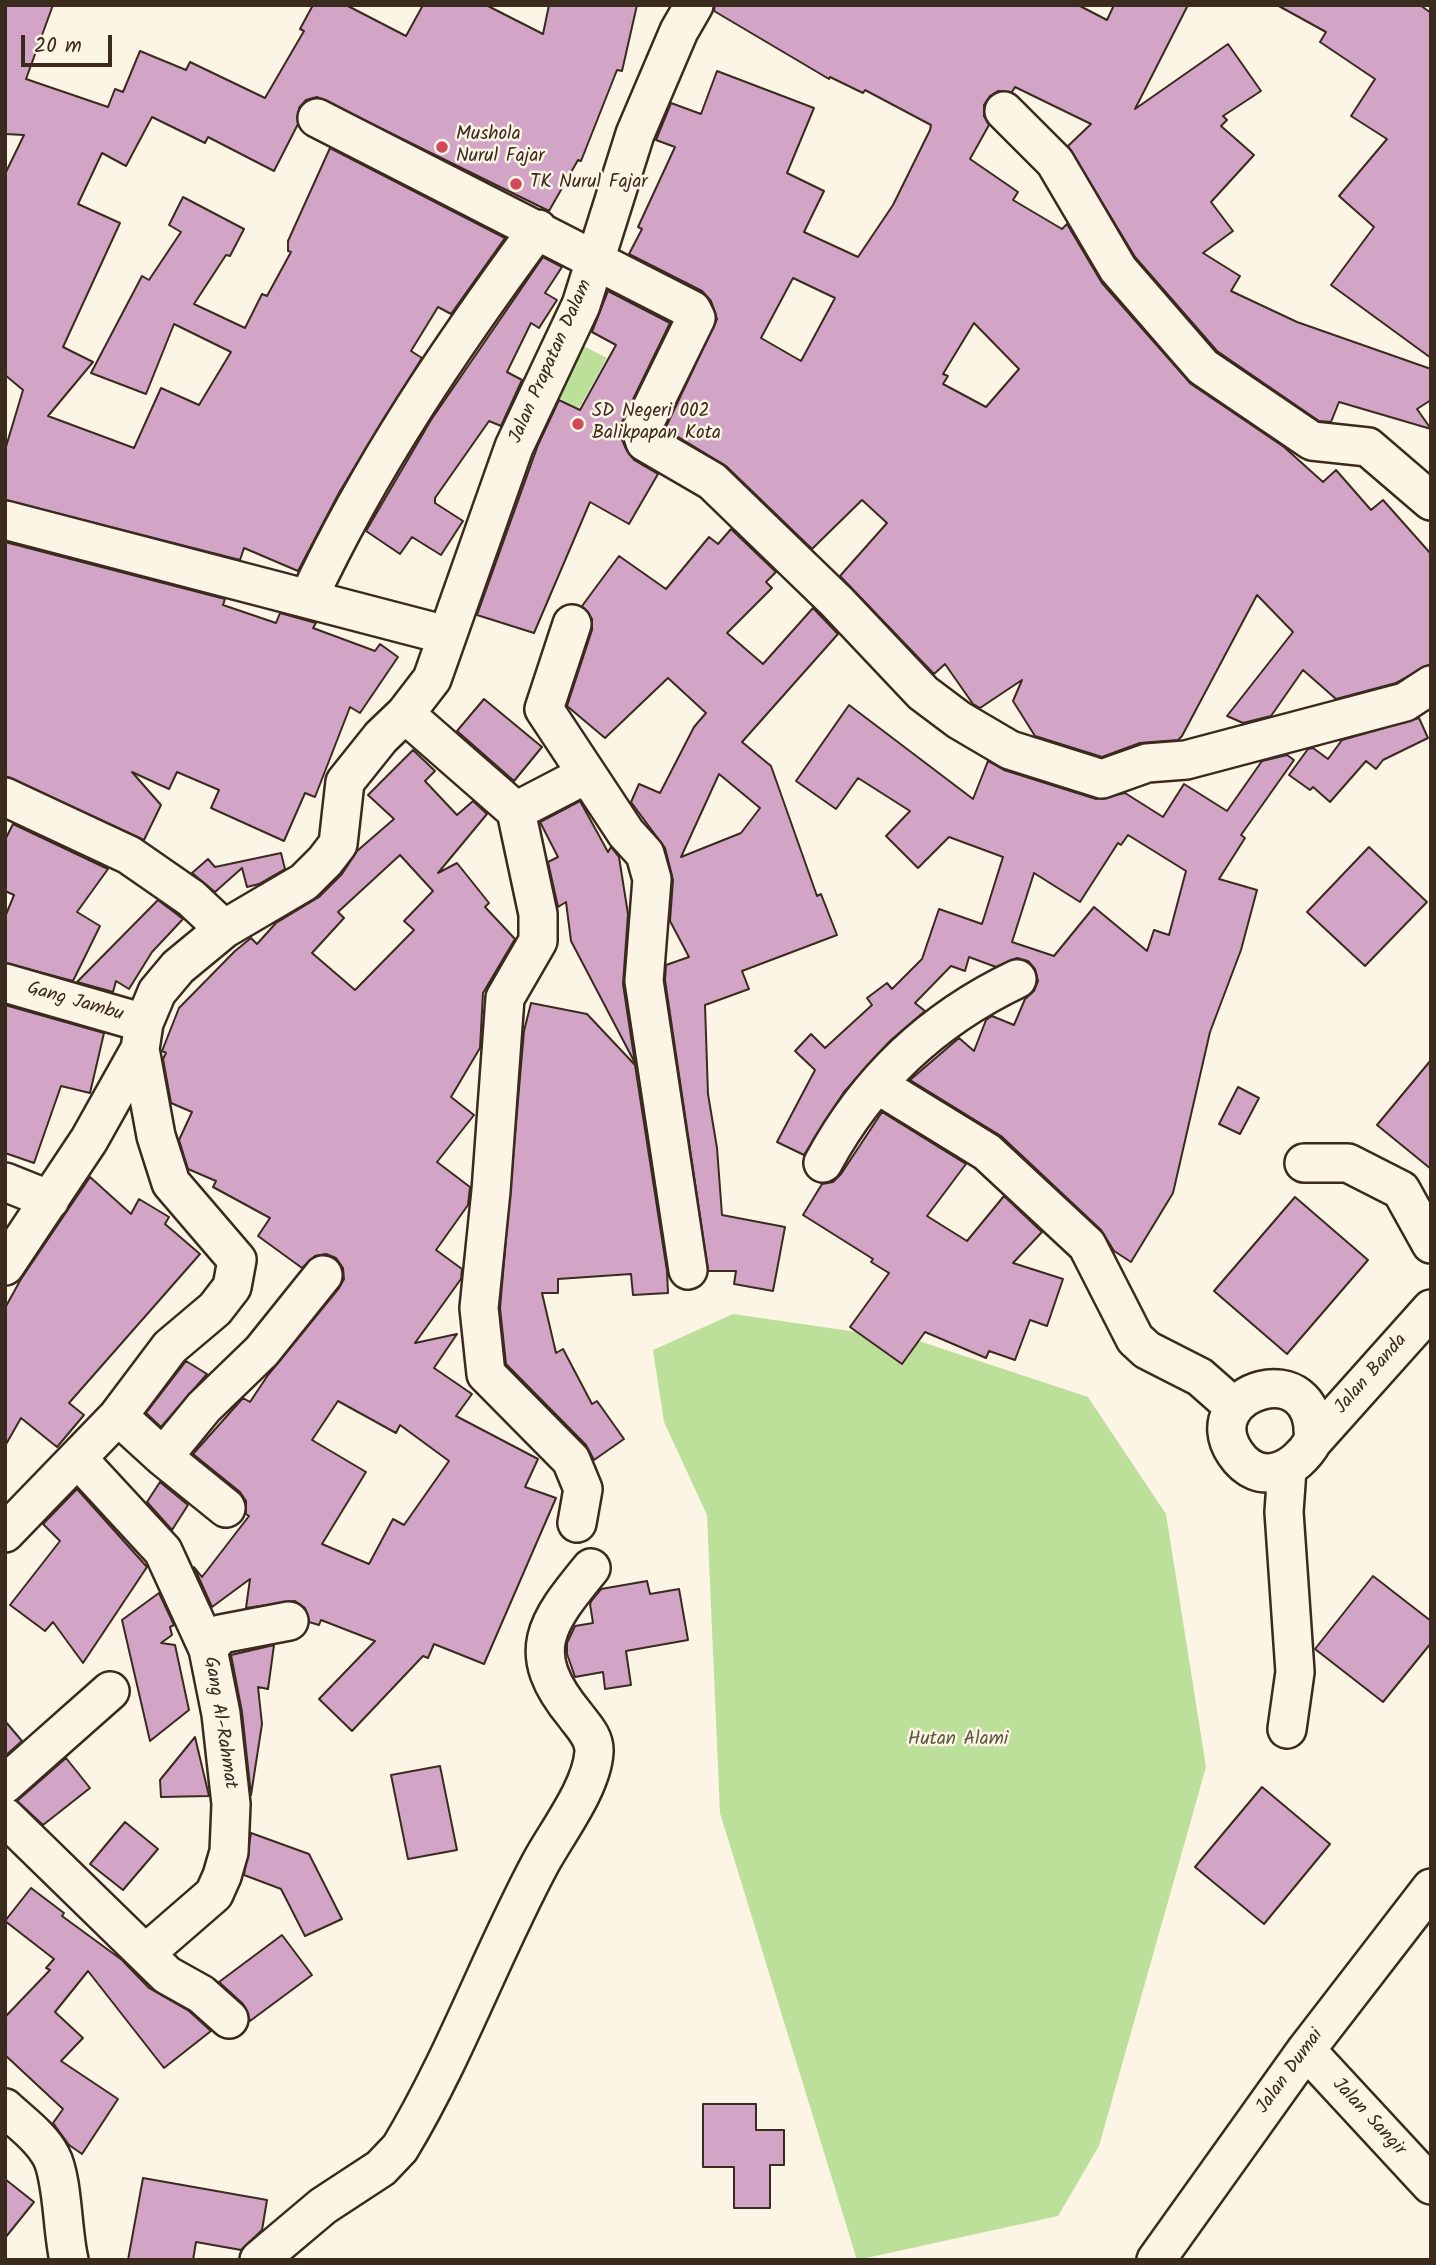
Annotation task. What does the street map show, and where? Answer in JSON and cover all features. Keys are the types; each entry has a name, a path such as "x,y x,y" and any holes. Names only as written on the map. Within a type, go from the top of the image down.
{"street":[{"name":"Jalan Prapatan Dalam","path":"5,1266 89,1140 142,1036 164,984 178,967 224,929 304,882 325,861 338,844 345,782 381,737 405,715 432,679 446,635 469,581 514,447 581,305 635,134 679,31 694,5"},
{"path":"1004,111 1055,162 1118,269 1203,367 1312,441 1368,447 1431,501"},
{"path":"317,118 597,259 696,314 641,430 645,442 712,481 837,602 923,693 959,720 1010,750 1102,779 1147,764 1186,760 1405,702 1431,684"},
{"path":"308,599 343,523 419,396 538,229"},
{"path":"5,520 446,635"},
{"path":"572,624 544,709 626,833 645,854 652,879 644,981 688,1270"},
{"path":"405,715 516,811 538,914 538,941 505,998 491,1192 479,1308 486,1374 570,1460 583,1489 577,1523"},
{"path":"516,811 587,774"},
{"path":"5,797 129,855 191,898 224,929"},
{"path":"823,1163 854,1112 920,1038 950,1015 1017,979"},
{"name":"Gang Jambu","path":"5,983 142,1036"},
{"path":"5,1533 118,1416 170,1347 215,1309 232,1287 237,1260 171,1183 156,1136 142,1036"},
{"path":"878,1085 987,1152 1087,1245 1135,1339 1147,1350 1200,1377 1234,1407"},
{"path":"1304,1163 1348,1163 1401,1190 1431,1244"},
{"path":"5,1182 50,1200"},
{"path":"163,1457 204,1407 262,1351 323,1275"},
{"name":"Jalan Banda","path":"1312,1441 1431,1309"},
{"path":"1262,1388 1290,1392 1302,1401 1310,1413 1314,1427 1312,1441 1303,1458 1287,1469 1262,1472 1241,1460 1229,1439 1228,1427 1234,1407 1249,1393 1262,1388"},
{"path":"118,1416 226,1508"},
{"name":"Gang Al-Rahmat","path":"78,1460 163,1551 208,1649 221,1714 228,1779 229,1852 214,1894 146,1953"},
{"path":"1287,1469 1284,1511 1295,1672 1287,1729"},
{"path":"258,2260 323,2206 381,2168 400,2148 541,1862 586,1780 594,1751 590,1734 549,1676 544,1650 547,1634 561,1605 591,1568"},
{"path":"208,1649 221,1634 289,1621"},
{"path":"5,1784 110,1691"},
{"path":"5,1817 167,1975 201,1994 229,2019"},
{"name":"Jalan Dumai","path":"1156,2260 1306,2050 1431,1888"},
{"name":"Jalan Sangir","path":"1306,2050 1431,2185"},
{"path":"5,2108 42,2142 52,2157 58,2178 63,2235 69,2260"}],"green space":[{"path":"562,335 607,358 579,408 535,386"},
{"name":"Hutan Alami","path":"733,1314 919,1341 1088,1397 1166,1514 1206,1767 1099,2146 1058,2216 857,2260 720,1813 707,1515 664,1422 653,1350"}],"building":[{"path":"5,5 53,5 26,79 108,107 115,89 123,92 140,51 186,70 190,62 265,98 304,31 300,29 313,5 346,5 406,36 423,5 486,5 543,34 549,5 637,5 622,71 617,70 581,161 578,160 549,211 317,97 306,100 299,108 298,124 274,171 208,137 205,143 152,117 126,166 102,153 78,204 120,223 63,347 93,362 48,416 134,448 161,388 199,405 231,352 174,324 146,394 91,373 142,276 149,280 181,232 169,225 183,197 244,229 230,256 226,255 194,304 245,328 262,294 267,296 291,252 288,251 288,241 330,148 505,238 451,314 438,307 411,351 422,358 340,491 298,571 244,548 240,560 5,500 5,450 23,390 5,375 5,174 24,135 5,134"},
{"path":"715,5 1078,5 1107,20 1114,5 1188,5 1135,109 1228,44 1261,91 1223,116 1227,120 1221,126 1254,155 1211,202 1233,231 1203,253 1240,276 1231,291 1297,322 1431,369 1431,400 1417,409 1431,429 1339,402 1331,422 1319,421 1217,351 1135,257 1068,146 1091,124 1015,87 1012,92 998,91 990,96 984,105 984,116 989,125 970,159 1018,192 1013,200 1062,229 1067,224 1102,283 1191,384 1284,447 1323,482 1336,470 1371,510 1383,500 1431,554 1431,664 1396,683 1336,699 1303,670 1271,716 1243,723 1227,716 1293,632 1257,595 1182,736 1178,740 1140,743 1102,757 1035,736 1013,701 1022,680 980,708 973,704 945,664 934,674 840,576 887,523 862,500 812,549 726,466 665,429 717,319 711,301 702,291 629,254 642,229 638,227 675,147 656,140 671,103 701,114 717,71 814,108 787,173 824,191 804,232 858,257 893,205 931,125 865,90 863,93 830,77 829,79 714,11","holes":["793,278 835,298 801,361 761,338","974,323 1019,369 986,407 943,384 948,376 943,374"]},
{"path":"1277,5 1420,5 1431,13 1431,358 1331,285 1374,227 1339,196 1387,139 1351,116 1375,79 1320,42 1326,32"},
{"path":"543,257 562,267 545,293 557,300 539,328 531,323 507,372 522,380 501,426 489,421 435,498 435,503 463,521 441,555 412,537 400,554 366,531 431,420"},
{"path":"608,291 670,323 622,422 621,437 626,449 634,460 658,474 629,524 590,502 534,633 477,615 538,445 559,400 580,410 616,345 592,332"},
{"path":"731,529 776,572 766,582 772,588 727,633 763,664 813,608 838,634 742,742 771,766 817,896 821,894 837,935 742,971 749,989 705,1005 708,1094 717,1148 722,1215 785,1227 773,1291 734,1284 736,1271 708,1271 665,980 666,965 689,957 670,921 673,880 665,848 631,802 639,784 660,793 694,727 706,713 668,678 605,738 567,706 592,630 592,619 582,606 619,556 666,589 709,537 718,544","holes":["719,774 760,808 741,833 681,857"]},
{"path":"5,542 225,599 223,605 276,623 280,613 316,623 313,628 375,651 380,644 398,657 360,713 350,707 315,797 305,793 284,841 211,808 219,790 177,772 169,789 132,772 161,805 144,840 5,776"},
{"path":"484,699 542,747 514,781 457,731"},
{"path":"849,705 973,799 988,761 1004,770 1096,799 1125,793 1163,817 1184,784 1227,811 1262,761 1287,755 1294,760 1241,835 1245,838 1219,879 1257,890 1241,950 1210,1032 1173,1193 1131,1262 1114,1251 1101,1230 1001,1136 910,1080 959,1038 974,1051 986,1020 992,1016 1014,1025 1025,999 1034,991 1038,981 1035,969 1028,961 1017,958 996,967 969,957 965,971 951,966 915,1003 925,1011 890,1041 844,1092 804,1155 777,1142 815,1070 795,1051 811,1034 825,1048 872,1005 867,998 887,983 892,989 922,959 939,909 982,924 1003,857 949,837 918,868 886,836 910,811 858,778 836,809 796,781","holes":["1128,835 1186,871 1169,935 1154,930 1147,951 1094,907 1054,956 1012,942 1034,873 1080,902 1118,843 1121,845"]},
{"path":"1419,718 1428,738 1383,760 1376,769 1366,761 1330,802 1313,787 1310,790 1289,775 1308,749 1313,748 1328,759 1342,740"},
{"path":"413,750 435,771 425,781 457,815 473,801 487,814 438,873 457,863 489,903 485,907 515,939 483,993 480,1048 451,1097 474,1115 437,1162 470,1187 468,1205 436,1250 462,1269 461,1279 415,1343 457,1334 434,1368 472,1394 456,1416 538,1459 525,1487 556,1498 484,1664 434,1644 428,1658 423,1656 352,1731 319,1699 375,1641 321,1620 319,1625 309,1622 305,1608 295,1601 246,1608 250,1579 212,1607 194,1567 202,1577 249,1516 246,1514 246,1501 240,1492 193,1454 243,1398 250,1402 268,1375 339,1288 344,1279 343,1268 336,1258 326,1254 315,1256 302,1268 258,1236 270,1218 213,1187 216,1181 188,1169 179,1140 192,1112 171,1103 163,1059 166,1053 162,1051 179,1008 235,951 251,938 257,944 276,923 319,897 342,874 357,851 394,819 368,795","holes":["400,855 433,891 404,921 414,930 355,990 312,953 344,918 338,912","338,1401 396,1433 400,1425 449,1461 404,1525 393,1519 369,1564 322,1544 366,1472 312,1440"]},
{"path":"580,801 608,852 611,847 619,857 628,914 623,984 635,1063 571,941 566,902 558,907 548,862 558,857 540,822"},
{"path":"13,824 108,869 77,912 100,926 73,981 5,963 5,917 14,895 5,891 5,840"},
{"path":"1369,847 1427,902 1365,966 1307,912"},
{"path":"281,853 285,869 259,884 247,887 242,868 215,892 192,873 208,859 215,867"},
{"path":"158,900 183,919 152,952 129,989 116,981 113,992 77,982"},
{"path":"531,1003 587,1014 635,1065 667,1271 668,1293 633,1295 631,1274 558,1279 558,1293 542,1293 556,1353 563,1349 592,1404 597,1401 624,1439 594,1460 586,1445 506,1364 500,1308 524,1031"},
{"path":"5,1005 104,1033 90,1093 61,1086 34,1163 5,1153"},
{"path":"1431,1060 1431,1169 1377,1125"},
{"path":"1238,1087 1259,1098 1240,1134 1219,1124"},
{"path":"882,1112 966,1164 927,1216 967,1241 1004,1196 1042,1232 1013,1263 1063,1279 1047,1326 1030,1320 1015,1360 989,1351 986,1358 925,1332 902,1364 850,1327 889,1273 871,1262 873,1259 803,1215 822,1184 833,1182 841,1174"},
{"path":"90,1177 131,1214 139,1199 169,1217 165,1224 200,1254 69,1403 84,1415 57,1447 21,1418 5,1446 5,1308 21,1279"},
{"path":"1295,1197 1368,1260 1287,1354 1214,1291"},
{"path":"186,1361 207,1374 161,1427 146,1413"},
{"path":"160,1482 188,1505 172,1530 147,1502"},
{"path":"77,1489 147,1567 83,1663 53,1622 45,1631 10,1605 60,1541 43,1524"},
{"path":"1373,1576 1431,1621 1431,1643 1383,1702 1315,1649"},
{"path":"647,1581 650,1594 679,1589 688,1640 626,1651 631,1685 605,1689 603,1672 575,1677 567,1654 567,1643 575,1626 593,1623 590,1604 592,1600 601,1589"},
{"path":"159,1593 174,1625 170,1627 172,1635 161,1643 175,1645 189,1710 150,1741 122,1620"},
{"path":"274,1645 268,1689 258,1687 262,1724 251,1795 242,1712 231,1655"},
{"path":"5,1721 22,1741 5,1756"},
{"path":"195,1737 209,1796 161,1797 160,1780"},
{"path":"66,1758 90,1788 43,1825 17,1801"},
{"path":"440,1766 457,1850 408,1859 391,1775"},
{"path":"1262,1787 1330,1844 1264,1924 1195,1867"},
{"path":"125,1822 158,1849 123,1890 90,1864"},
{"path":"251,1833 309,1854 342,1919 305,1936 281,1889 244,1875"},
{"path":"31,1888 64,1913 62,1916 122,1960 149,1988 189,2011 211,2031 164,2068 88,1971 55,2012 83,2038 61,2061 118,2099 82,2154 69,2145 53,2123 63,2109 5,2055 5,2017 50,1970 46,1968 54,1959 5,1921"},
{"path":"282,1935 312,1975 250,2021 243,2004 219,1982"},
{"path":"703,2104 756,2104 756,2130 784,2130 784,2165 770,2165 770,2208 734,2208 734,2167 703,2167"},
{"path":"143,2178 267,2200 262,2230 241,2250 196,2242 193,2260 128,2260"},
{"path":"5,2179 34,2202 5,2238"}],"place":[{"name":"Mushola Nurul Fajar","path":"442,147"},
{"name":"TK Nurul Fajar","path":"516,184"},
{"name":"SD Negeri 002 Balikpapan Kota","path":"578,424"}]}
